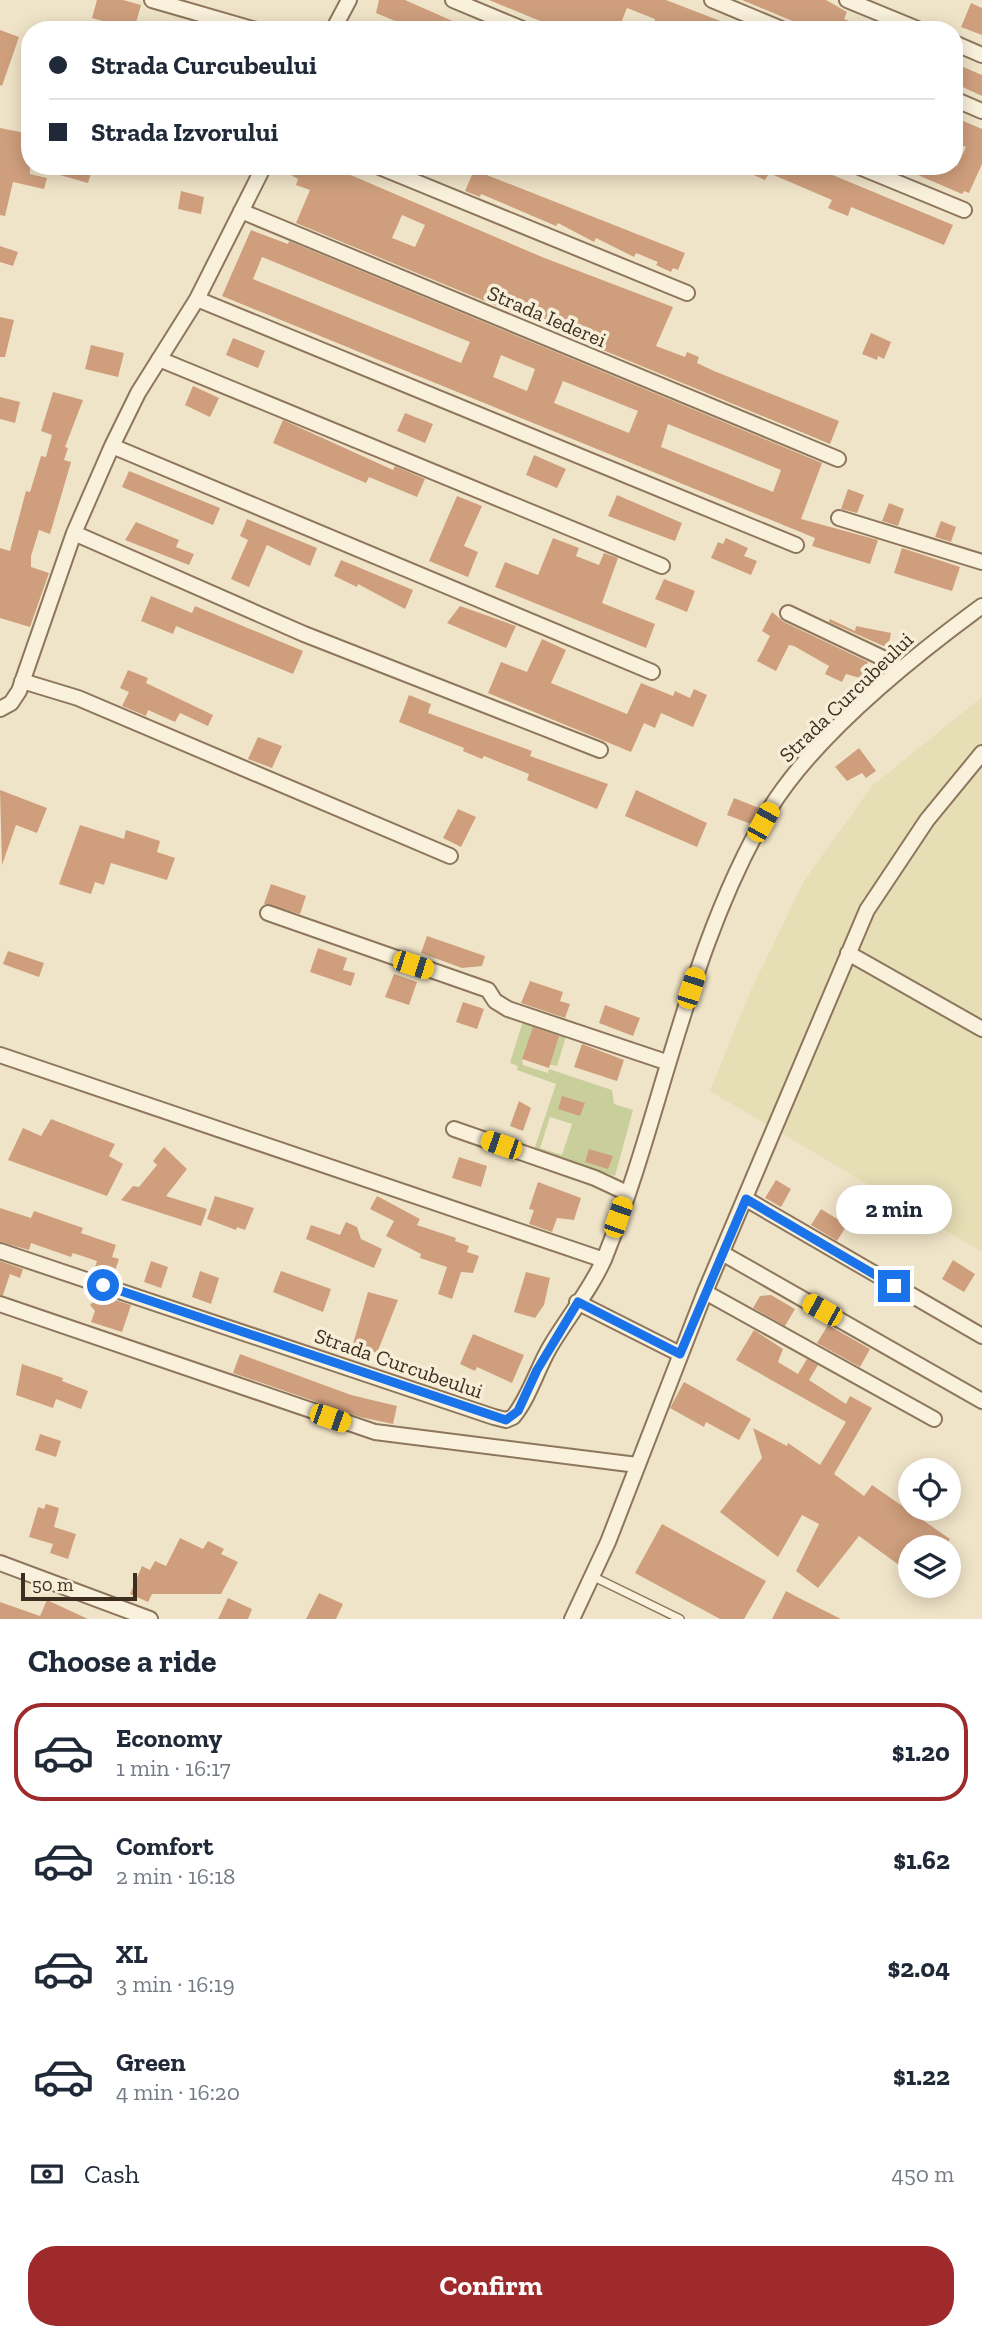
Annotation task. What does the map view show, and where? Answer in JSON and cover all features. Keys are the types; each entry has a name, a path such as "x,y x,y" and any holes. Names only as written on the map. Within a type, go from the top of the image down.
{"street":[{"path":"152,0 225,21"},
{"path":"338,21 349,0"},
{"path":"453,0 503,21"},
{"path":"712,0 747,21"},
{"path":"847,0 898,21"},
{"path":"963,47 982,55"},
{"path":"963,103 982,111"},
{"path":"0,709 11,704 22,681 74,534 112,446 159,359 197,299 259,175"},
{"path":"399,175 687,293"},
{"path":"879,175 964,210"},
{"name":"Strada Iederei","path":"241,211 838,459"},
{"path":"197,299 796,545"},
{"path":"159,359 662,566"},
{"path":"112,446 652,672"},
{"path":"839,518 982,562"},
{"path":"74,534 303,634 600,750"},
{"name":"Strada Curcubeului","path":"0,1251 506,1420 518,1411 537,1370 604,1260 699,963 733,884 770,809 812,756 900,669 982,606"},
{"path":"788,613 887,660 900,669"},
{"path":"22,681 78,698 450,856"},
{"path":"572,1619 608,1542 705,1292 867,911 894,867 954,784 982,753"},
{"path":"268,914 488,989 495,1001 508,1009 666,1062"},
{"path":"848,953 982,1029"},
{"path":"0,1055 604,1260"},
{"path":"454,1129 596,1178 627,1193"},
{"path":"746,1199 982,1336"},
{"path":"722,1253 982,1401"},
{"path":"705,1292 934,1419"},
{"path":"578,1302 680,1354"},
{"path":"0,1304 375,1432 637,1465"},
{"path":"0,1563 150,1619"}],"lane":[{"path":"592,1576 680,1619"}],"shaded area":[{"path":"982,697 982,1252 710,1091 751,990 804,881 872,786"}],"green space":[{"path":"527,1021 567,1033 557,1066 522,1059 523,1065 548,1073 549,1069 612,1090 614,1104 633,1110 615,1176 534,1150 556,1084 517,1070 518,1066 510,1063 522,1024","holes":["550,1117 572,1124 562,1155 540,1148"]}],"building":[{"path":"97,0 123,0 141,5 137,21 102,21 92,18"},
{"path":"379,0 405,0 453,21 395,21 376,13"},
{"path":"489,0 666,0 720,21 654,21 627,8 622,21 540,21"},
{"path":"742,0 826,0 847,12 844,19 849,21 792,21"},
{"path":"971,3 982,8 982,35 963,28"},
{"path":"0,30 19,37 2,86 0,85"},
{"path":"963,67 982,75 982,96 963,87"},
{"path":"963,121 982,129 982,164 969,193 964,191 962,194 918,175 963,175 963,153 966,147 963,146"},
{"path":"0,128 21,132 21,175 47,178 44,189 13,182 5,216 0,215"},
{"path":"60,175 90,175 88,183"},
{"path":"291,175 350,175 542,257 673,307 656,346 685,357 687,352 699,357 697,363 714,371 839,421 830,444 296,223 310,190 296,185 298,179","holes":["402,215 425,225 415,247 392,238"]},
{"path":"472,175 487,175 685,253 678,270 673,268 671,272 656,265 658,262 636,253 634,257 596,238 594,242 558,223 556,226 481,194 480,197 465,191"},
{"path":"754,175 768,175 765,180"},
{"path":"774,175 833,175 953,225 944,245 851,207 848,216 828,208 832,200"},
{"path":"181,191 204,197 201,214 178,209"},
{"path":"251,230 288,244 289,241 822,463 801,519 878,540 870,564 812,546 815,538 222,296","holes":["262,257 470,342 461,363 253,279","501,355 535,369 527,391 493,377","563,381 638,411 629,433 554,403","668,424 781,470 773,492 661,447"]},
{"path":"0,246 18,252 13,266 0,262"},
{"path":"0,317 14,320 5,357 0,357"},
{"path":"871,333 891,342 884,359 878,356 877,360 862,354"},
{"path":"233,338 265,351 258,368 226,355"},
{"path":"91,345 124,353 118,377 85,369"},
{"path":"193,386 219,398 210,417 185,405"},
{"path":"53,392 83,400 65,447 68,448 64,460 71,462 50,534 39,530 31,556 31,567 49,573 30,627 0,618 0,548 10,551 26,491 30,492 41,456 46,457 52,435 41,431"},
{"path":"0,397 20,402 15,423 0,419"},
{"path":"405,413 433,424 425,443 397,431"},
{"path":"283,420 393,470 395,466 425,479 417,497 369,477 366,483 273,443"},
{"path":"534,455 566,469 557,488 526,475"},
{"path":"129,471 220,508 213,525 122,487"},
{"path":"848,489 864,495 857,513 841,509"},
{"path":"617,495 682,523 675,541 608,516"},
{"path":"457,496 482,506 464,546 478,552 468,577 429,561"},
{"path":"889,503 904,509 898,526 882,521"},
{"path":"247,519 317,548 310,566 267,545 249,587 231,579 248,540 240,536"},
{"path":"941,521 956,527 951,542 935,537"},
{"path":"136,522 179,540 176,547 194,554 189,565 125,540"},
{"path":"553,538 579,548 576,556 599,565 604,553 618,558 602,603 655,624 646,648 495,587 505,562 538,575"},
{"path":"726,538 748,548 744,556 757,561 751,575 711,558 718,542 723,544"},
{"path":"902,548 960,567 952,591 894,573"},
{"path":"341,560 413,590 405,609 358,584 357,587 334,576"},
{"path":"664,579 695,591 687,612 655,599"},
{"path":"151,596 192,613 195,606 303,651 293,674 176,626 173,634 141,621"},
{"path":"460,606 516,626 506,648 447,623"},
{"path":"772,612 784,622 868,662 860,678 846,674 842,682 825,674 829,666 789,645 776,671 757,661 770,636 762,631"},
{"path":"830,619 855,631 856,626 891,633 888,648 829,622"},
{"path":"542,639 566,650 551,683 627,714 641,683 673,696 675,691 690,698 694,689 707,695 693,727 661,713 655,728 644,723 631,752 488,693 501,662 527,672"},
{"path":"128,670 148,678 146,683 213,715 208,726 180,713 175,722 148,710 146,716 122,706 129,692 120,688"},
{"path":"409,695 431,704 428,713 532,751 530,756 608,784 597,809 527,780 529,774 484,756 482,759 463,751 464,748 399,722"},
{"path":"258,737 282,746 272,768 248,759"},
{"path":"859,748 876,771 866,778 862,773 847,781 835,767"},
{"path":"0,790 47,808 37,833 16,825 2,865"},
{"path":"636,790 707,823 697,847 625,816"},
{"path":"734,798 759,808 751,824 727,815"},
{"path":"458,809 476,817 461,847 443,838"},
{"path":"80,825 124,839 126,830 160,841 157,852 175,858 167,880 111,863 104,885 95,882 91,894 59,884"},
{"path":"271,884 306,896 300,914 264,904"},
{"path":"427,936 485,956 482,966 462,968 421,953"},
{"path":"318,948 347,958 343,970 355,973 351,986 310,972"},
{"path":"8,951 44,963 39,977 3,964"},
{"path":"394,974 417,982 409,1005 385,997"},
{"path":"530,981 563,992 560,1001 570,1004 565,1018 521,1003"},
{"path":"463,1002 484,1009 477,1029 456,1022"},
{"path":"605,1005 640,1018 633,1036 599,1023"},
{"path":"533,1027 559,1036 549,1068 522,1059"},
{"path":"582,1044 624,1060 617,1081 574,1067"},
{"path":"562,1096 585,1103 580,1116 558,1109"},
{"path":"519,1101 531,1108 523,1131 510,1126"},
{"path":"51,1119 115,1144 109,1156 123,1164 107,1196 8,1160 23,1128 41,1136"},
{"path":"164,1147 187,1169 166,1196 207,1209 201,1226 121,1200 133,1186 139,1187 157,1165 153,1161"},
{"path":"589,1149 613,1156 608,1169 585,1162"},
{"path":"459,1157 487,1166 481,1187 452,1178"},
{"path":"776,1180 791,1189 781,1207 765,1198"},
{"path":"538,1182 581,1198 574,1220 557,1218 552,1232 529,1224 534,1210 529,1209"},
{"path":"215,1196 254,1208 245,1230 237,1227 236,1230 207,1219"},
{"path":"377,1196 420,1219 417,1225 456,1238 455,1241 469,1246 467,1252 479,1256 473,1273 461,1272 452,1299 438,1294 447,1267 420,1258 421,1254 386,1236 394,1221 370,1209"},
{"path":"0,1208 31,1218 34,1211 83,1228 81,1233 116,1245 112,1257 119,1259 114,1274 95,1267 97,1261 73,1253 71,1257 31,1243 29,1250 0,1242"},
{"path":"821,1209 847,1225 837,1241 811,1225"},
{"path":"346,1222 357,1227 361,1239 382,1249 374,1268 306,1239 311,1225 340,1235"},
{"path":"953,1260 975,1274 964,1292 942,1279"},
{"path":"0,1261 23,1269 20,1278 10,1274 3,1295 0,1295"},
{"path":"151,1261 168,1267 161,1288 144,1282"},
{"path":"200,1271 219,1278 211,1304 192,1297"},
{"path":"281,1271 331,1289 323,1312 273,1292"},
{"path":"526,1272 550,1278 544,1305 535,1318 514,1312"},
{"path":"368,1292 398,1300 377,1353 353,1344"},
{"path":"100,1295 131,1305 122,1332 91,1322 95,1311 90,1305"},
{"path":"771,1295 795,1309 785,1326 753,1308 760,1296"},
{"path":"828,1325 870,1349 860,1367 817,1343"},
{"path":"754,1330 783,1349 778,1362 798,1374 807,1359 818,1365 809,1380 846,1404 850,1396 872,1408 834,1474 864,1496 872,1485 898,1503 898,1521 924,1521 944,1535 898,1535 898,1564 859,1536 818,1588 796,1571 819,1524 802,1515 778,1557 720,1512 762,1458 753,1428 787,1446 788,1443 820,1465 846,1422 736,1360"},
{"path":"473,1334 524,1355 512,1383 477,1367 475,1371 460,1364"},
{"path":"240,1354 351,1395 397,1406 393,1424 360,1417 233,1373"},
{"path":"22,1364 63,1378 62,1381 88,1391 81,1409 56,1399 53,1408 16,1395"},
{"path":"684,1382 751,1419 739,1440 706,1422 704,1427 670,1408"},
{"path":"40,1434 61,1441 56,1457 35,1450"},
{"path":"46,1504 59,1508 54,1527 76,1534 68,1559 50,1553 53,1544 29,1537 38,1507 44,1509"},
{"path":"662,1524 766,1581 744,1619 720,1619 635,1573"},
{"path":"180,1538 203,1549 208,1541 224,1549 221,1554 238,1562 221,1594 152,1594 148,1602 130,1594 142,1566 150,1570 155,1561 166,1566"},
{"path":"786,1591 801,1599 841,1619 772,1619"},
{"path":"319,1593 343,1604 336,1619 306,1619"},
{"path":"228,1598 252,1609 248,1619 218,1619"},
{"path":"47,1600 88,1619 0,1619 0,1602 40,1616"}],"route":[{"path":"103,1285 506,1420 518,1411 537,1370 578,1302 680,1354 746,1199 894,1286"}]}
